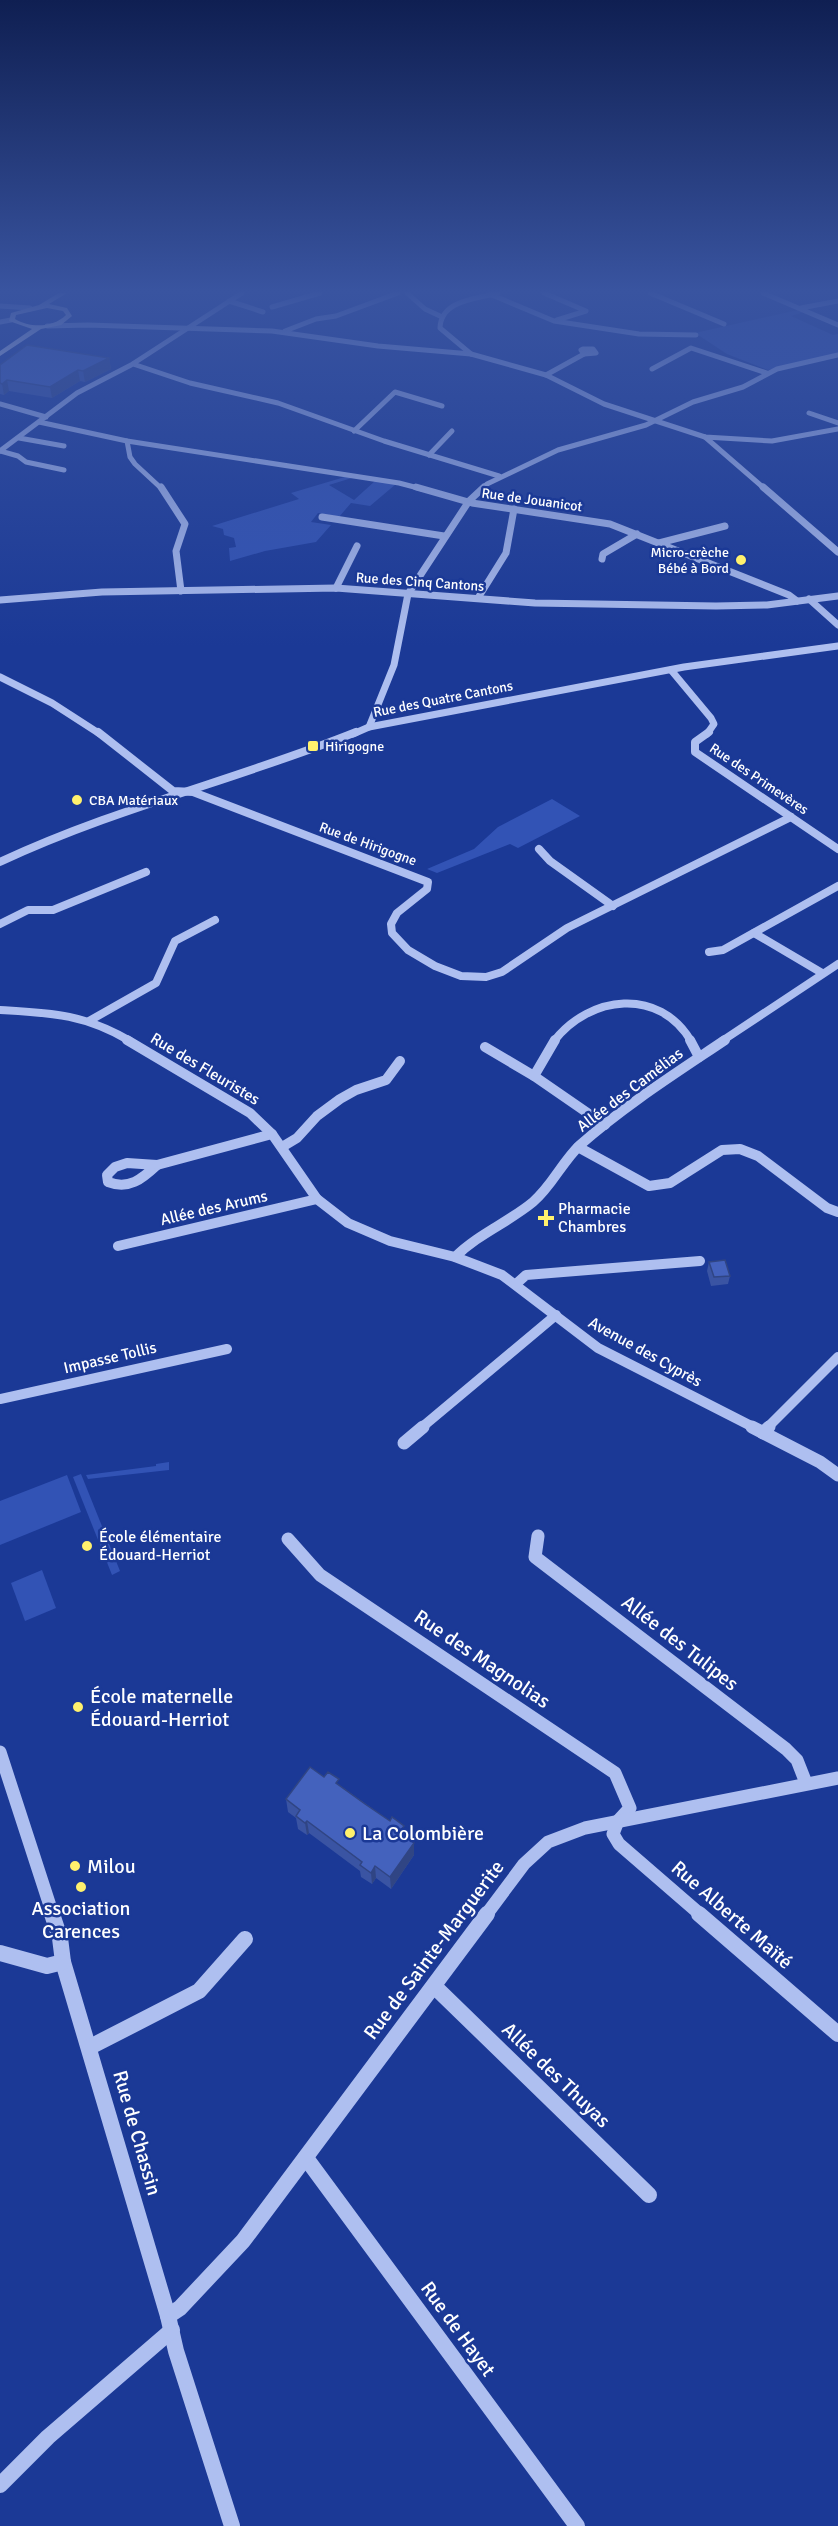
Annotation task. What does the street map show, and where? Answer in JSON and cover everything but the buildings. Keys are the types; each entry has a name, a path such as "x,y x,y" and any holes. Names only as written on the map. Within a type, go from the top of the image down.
{"street":[{"path":"24,411 46,417"},
{"path":"0,451 54,411"},
{"path":"299,411 354,431 499,476"},
{"path":"354,431 375,411"},
{"path":"623,411 705,437 772,441 838,429"},
{"path":"369,727 394,664 401,621 410,591 469,501 499,476 558,450 653,422 675,411"},
{"path":"809,413 838,423"},
{"name":"Rue de Jouanicot","path":"39,422 127,441 380,479 469,501 604,522 789,595 797,601"},
{"path":"429,455 452,431"},
{"path":"826,432 833,437"},
{"path":"705,437 838,552"},
{"path":"19,438 64,446"},
{"path":"127,441 129,444 127,452 132,462 167,493 184,524 185,528 176,551 181,591"},
{"path":"0,451 18,456 26,462 64,470"},
{"path":"478,598 506,553 514,509"},
{"path":"322,517 444,536"},
{"path":"659,543 725,526"},
{"path":"602,559 603,554 637,534"},
{"path":"336,588 357,546"},
{"name":"Rue des Cinq Cantons","path":"0,600 102,592 336,588 410,591 535,603 716,606 838,596"},
{"path":"809,599 838,625"},
{"name":"Rue des Quatre Cantons","path":"0,861 58,836 332,742 369,727 670,670 838,646"},
{"name":"Rue des Primevères","path":"670,670 714,724 710,731 694,742 695,752 838,849"},
{"name":"Rue de Hirigogne","path":"0,678 33,693 83,722 173,791 194,792 428,882 427,889 396,916 391,925 391,933 401,946 449,973 460,976 482,978 501,972 567,928 791,818"},
{"path":"539,849 550,861 613,906"},
{"path":"0,924 28,910 53,910 146,872"},
{"path":"709,952 723,950 838,886"},
{"path":"89,1021 156,983 175,941 215,920"},
{"path":"754,933 822,973"},
{"name":"Allée des Camélias","path":"455,1257 466,1246 532,1203 543,1193 578,1147 605,1125 699,1057 838,964"},
{"path":"534,1076 551,1047 572,1023 603,1006 625,1002 662,1012 677,1022 687,1034 699,1057"},
{"name":"Rue des Fleuristes","path":"0,1010 57,1013 89,1021 114,1032 234,1101 250,1113 272,1134 317,1199 331,1211 365,1232 408,1246 455,1257"},
{"path":"486,1047 534,1076 605,1125"},
{"path":"282,1147 296,1141 313,1120 356,1090 384,1083 393,1074 400,1061"},
{"path":"157,1165 272,1134"},
{"path":"578,1147 649,1186 670,1183 722,1150 740,1149 758,1156 827,1208 838,1212"},
{"name":"Allée des Arums","path":"118,1246 317,1199"},
{"name":"Avenue des Cyprès","path":"455,1257 486,1267 516,1284 598,1348 820,1462 838,1475"},
{"path":"516,1284 526,1275 700,1261"},
{"path":"404,1443 556,1316"},
{"name":"Impasse Tollis","path":"0,1399 226,1348"},
{"path":"763,1433 838,1357"},
{"name":"Allée des Tulipes","path":"538,1536 535,1557 786,1749 797,1760 806,1783"},
{"name":"Rue des Magnolias","path":"288,1539 320,1575 615,1773 630,1808 618,1821"},
{"name":"Rue de Chassin","path":"0,1752 60,1938 63,1962 90,2047 170,2323 176,2351 232,2526"},
{"name":"Rue de Sainte-Marguerite","path":"0,2485 170,2323 180,2308 243,2241 524,1864 548,1842 585,1828 838,1778"},
{"name":"Rue Alberte Maïté","path":"618,1821 613,1834 619,1844 838,2034"},
{"path":"90,2047 199,1991 245,1939"},
{"path":"0,1953 47,1966 63,1962"},
{"name":"Allée des Thuyas","path":"434,1986 649,2195"},
{"name":"Rue de Hayet","path":"306,2157 577,2526"}],"shaded area":[{"path":"348,476 355,477 329,485 354,500 375,481 396,484 370,506 351,503 339,517 318,513 311,522 331,525 316,542 265,551 230,561 229,548 236,547 234,538 224,535 223,529 212,526 299,499 291,493"},
{"path":"552,799 580,816 518,848 510,844 437,873 427,869 474,849 498,827"},
{"path":"169,1462 169,1470 88,1479 86,1475 156,1466 156,1464"},
{"path":"81,1474 120,1571 112,1575 73,1477"},
{"path":"67,1475 81,1512 0,1545 0,1501"},
{"path":"42,1570 56,1608 25,1621 11,1583"}],"place":[{"name":"Micro-crèche Bébé à Bord","path":"741,560"},
{"name":"Hirigogne","path":"313,746"},
{"name":"CBA Matériaux","path":"77,800"},
{"name":"Pharmacie Chambres","path":"546,1218"},
{"name":"École élémentaire Édouard-Herriot","path":"87,1546"},
{"name":"École maternelle Édouard-Herriot","path":"78,1707"},
{"name":"La Colombière","path":"350,1833"},
{"name":"Milou","path":"75,1866"},
{"name":"Association Carences","path":"81,1887"}]}
